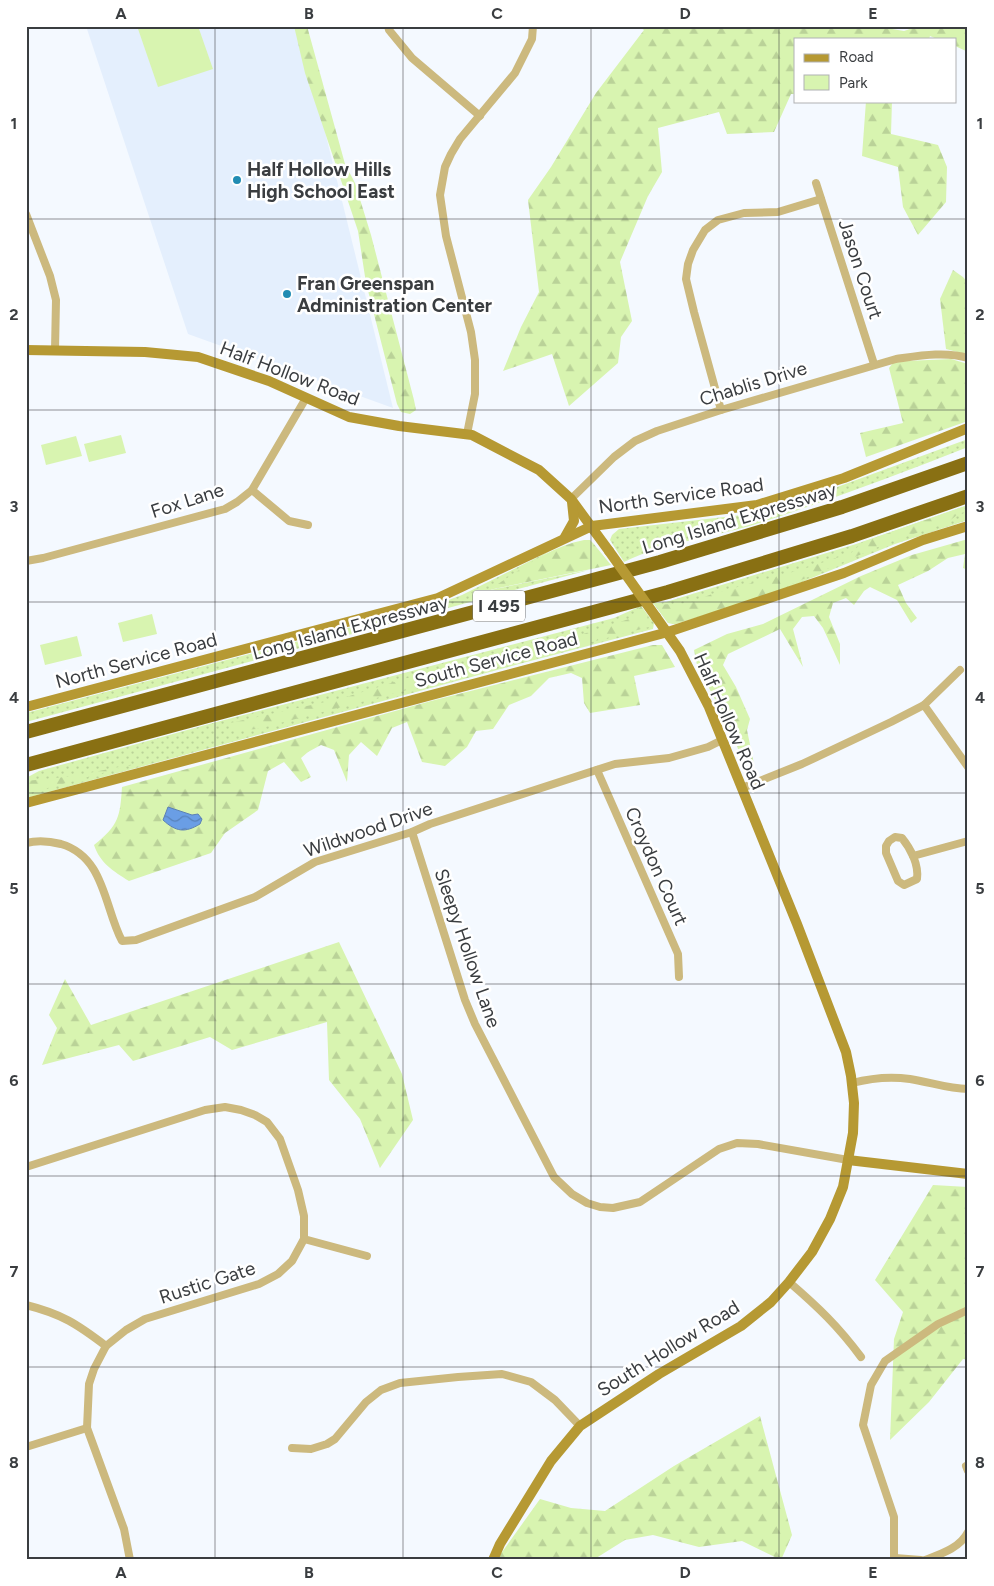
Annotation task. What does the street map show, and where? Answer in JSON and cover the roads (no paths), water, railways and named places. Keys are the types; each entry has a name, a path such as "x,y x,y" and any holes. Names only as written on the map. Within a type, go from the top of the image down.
{"highway":[{"name":"Long Island Expressway","path":"26,732 660,562 842,507 968,463"},
{"name":"I 495","path":"26,765 668,592 852,536 968,496"}],"street":[{"path":"388,26 389,30 412,58 480,116"},
{"path":"467,434 475,394 475,360 471,332 446,236 440,194 445,167 450,154 460,139 515,73 532,39 534,26"},
{"name":"Jason Court","path":"816,183 874,364"},
{"path":"722,410 686,279 688,264 693,250 705,230 718,220 744,213 778,212 821,199"},
{"path":"26,214 56,300 56,350"},
{"name":"Half Hollow Road","path":"26,350 145,352 198,357 269,381 349,417 399,426 472,435 539,470 571,499 668,632 709,707 797,924 846,1052 854,1103 853,1133 848,1160"},
{"name":"Chablis Drive","path":"571,499 614,457 635,441 657,431 874,364 920,356 946,355 968,358"},
{"name":"Fox Lane","path":"26,560 43,558 225,509 252,490 306,398"},
{"name":"North Service Road","path":"26,708 438,598 592,526 757,504 844,478 968,428"},
{"path":"252,490 289,521 308,525"},
{"path":"564,538 574,521 571,499"},
{"name":"South Service Road","path":"26,803 668,632 844,573 923,540 968,526"},
{"path":"742,788 802,764 924,705 960,670"},
{"path":"924,705 968,767"},
{"name":"Wildwood Drive","path":"26,843 33,841 52,842 70,847 84,856 94,868 101,881 115,926 122,941 136,940 254,897 315,862 412,832 430,824 615,764 669,758 708,747 722,740"},
{"name":"Croydon Court","path":"597,770 678,954 679,977"},
{"name":"Sleepy Hollow Lane","path":"412,832 465,1000 475,1024 554,1177 572,1194 587,1203 600,1207 613,1208 640,1202 719,1149 737,1143 758,1144 848,1160"},
{"path":"895,837 902,838 913,856 918,872 917,879 911,884 904,885 898,881 886,853 886,846 895,837"},
{"path":"913,856 968,841"},
{"path":"852,1083 872,1079 909,1079 954,1089 968,1089"},
{"path":"26,1167 206,1110 225,1107 242,1110 267,1122 280,1139 300,1199 304,1216 304,1239 367,1256"},
{"path":"848,1160 968,1174"},
{"name":"South Hollow Road","path":"493,1560 503,1538 550,1462 580,1426 659,1374 741,1326 770,1302 790,1282 812,1252 830,1220 842,1187 848,1160"},
{"name":"Rustic Gate","path":"130,1560 124,1529 87,1428 89,1384 94,1369 106,1346 144,1319 259,1284 278,1274 292,1260 304,1239"},
{"path":"790,1282 836,1325 861,1357"},
{"path":"26,1304 63,1316 106,1346"},
{"path":"968,1310 938,1324 885,1361 871,1385 863,1425 894,1517 895,1559 923,1560 948,1552 968,1532"},
{"path":"292,1448 311,1449 327,1444 335,1439 366,1402 381,1390 400,1383 458,1376 502,1374 530,1382 555,1400 580,1426"},
{"path":"26,1447 87,1428"}],"water":[{"path":"168,807 192,815 198,814 202,819 200,824 185,830 172,827 163,820"}],"place":[{"name":"Half Hollow Hills High School East","path":"237,180"},
{"name":"Fran Greenspan Administration Center","path":"287,294"}]}
